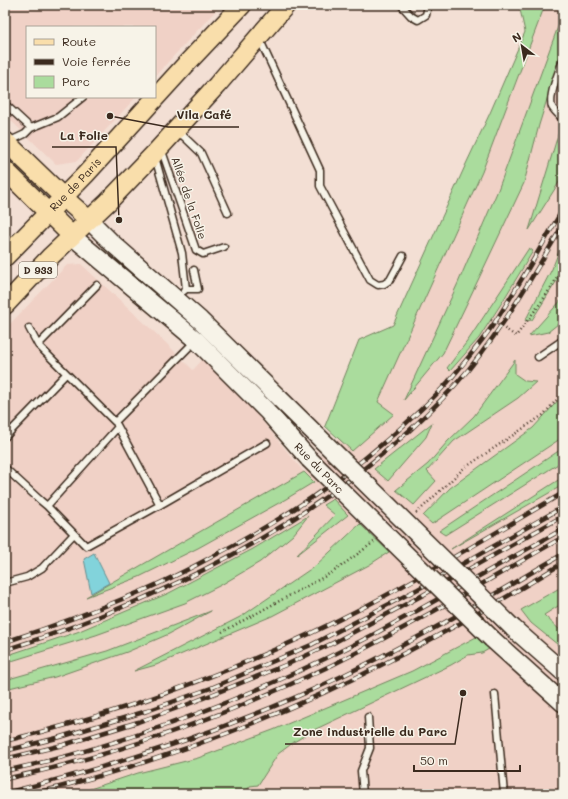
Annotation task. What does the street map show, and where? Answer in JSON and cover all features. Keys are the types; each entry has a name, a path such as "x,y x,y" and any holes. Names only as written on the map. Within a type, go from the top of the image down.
{"main road":[{"name":"Rue de Paris","path":"156,97 242,5"},
{"name":"D 933","path":"5,305 51,256 108,202 157,151 217,85 286,5"},
{"name":"Rue de Paris","path":"5,257 86,174 155,98"},
{"path":"5,142 89,220"},
{"path":"5,170 72,236"},
{"name":"Rue du Parc","path":"89,220 112,243 181,294 200,320 513,628 563,672"},
{"name":"Rue du Parc","path":"72,236 196,340 267,411 309,460 492,639 563,702"}],"lane":[{"path":"401,5 411,16 418,20 426,15 428,5"},
{"path":"259,37 320,170 320,186 370,280 378,285 384,284 390,280 403,256"},
{"path":"563,60 551,101 556,113 563,119"},
{"path":"5,142 25,134 31,128 58,117 82,98"},
{"path":"5,104 31,128"},
{"path":"176,130 201,153 228,212"},
{"path":"157,151 182,253 181,294 198,289 194,270"},
{"name":"Allée de la Folie","path":"157,151 196,250 203,254 224,247"},
{"path":"38,345 96,285"},
{"path":"29,328 38,345 117,425 160,505"},
{"path":"47,506 117,425 196,340"},
{"path":"538,357 563,340"},
{"path":"5,437 66,374"},
{"path":"5,468 47,506 86,546 267,443"},
{"path":"5,584 27,578 42,568 74,534"},
{"path":"495,694 504,794"},
{"path":"363,794 361,771 370,748 368,717"}],"path":[{"path":"491,320 516,336 542,301 563,266"}],"shaded area":[{"path":"5,5 221,5 156,75 156,26 26,26 26,98 135,98 77,161 56,164 5,115"},
{"path":"545,5 563,5 563,794 5,794 5,329 67,265 81,264 193,370 204,358 244,399 304,472 378,402 482,172"}],"green space":[{"path":"519,5 545,5 482,172 378,402 394,414 352,451 325,426 359,340 393,325 490,113 525,32"},
{"path":"563,13 563,48 539,125 524,183 443,353 404,400 458,283 498,190"},
{"path":"561,125 563,127 563,176 529,230"},
{"path":"563,241 563,271 532,320 525,321 552,269"},
{"path":"529,248 533,251 501,304 479,338 450,371 447,368 469,339"},
{"path":"563,298 563,320 548,332 529,336"},
{"path":"515,360 515,374 525,381 536,382 518,398 454,441 427,471 436,481 414,505 396,490 428,464 448,441 474,416"},
{"path":"563,395 563,437 432,524 423,516 450,488 533,428"},
{"path":"432,423 426,437 388,481 374,469"},
{"path":"563,448 563,461 445,535 439,531"},
{"path":"304,472 314,482 286,499 198,548 139,577 86,597"},
{"path":"563,477 563,485 451,549"},
{"path":"333,499 348,515 297,555 335,515 323,505"},
{"path":"308,516 293,535 260,562 221,585 185,603 96,635 5,663 5,656 77,632 169,593 253,549"},
{"path":"360,524 389,552 369,565 272,616 156,665 134,671 242,616 315,566"},
{"path":"563,586 563,603 544,615 563,633 563,649 531,623 521,610"},
{"path":"211,611 169,634 127,652 55,677 5,689 5,680 107,651"},
{"path":"478,636 489,649 482,653 468,655 451,665 314,730 278,754 258,785 250,786 244,794 75,794 138,773 198,758 273,730 412,671"}],"water":[{"path":"94,553 109,583 91,593 84,559"}],"railway":[{"path":"5,642 108,605 152,587 180,573 240,542 284,516 367,457 418,412 448,382 484,338 521,280 563,209"},
{"path":"5,650 114,611 220,562 319,502 366,468 428,413 472,366 526,287 563,225"},
{"path":"5,741 52,729 145,700 191,684 281,647 325,627 393,592 563,493"},
{"path":"5,751 57,738 147,711 211,688 311,645 418,589 563,507"},
{"path":"5,759 63,745 138,722 186,705 288,664 333,643 423,595 563,516"},
{"path":"5,771 138,735 225,703 267,685 367,638 563,529"},
{"path":"5,779 131,746 253,701 332,665 391,635 563,537"},
{"path":"5,793 91,770 176,744 259,713 369,663 481,602 563,554"},
{"path":"32,794 79,782 173,753 264,719 353,679 397,657 502,600 563,563"}],"place":[{"name":"Vila Café","path":"110,116"},
{"name":"La Folie","path":"119,220"},
{"name":"Zone industrielle du Parc","path":"463,693"}]}
